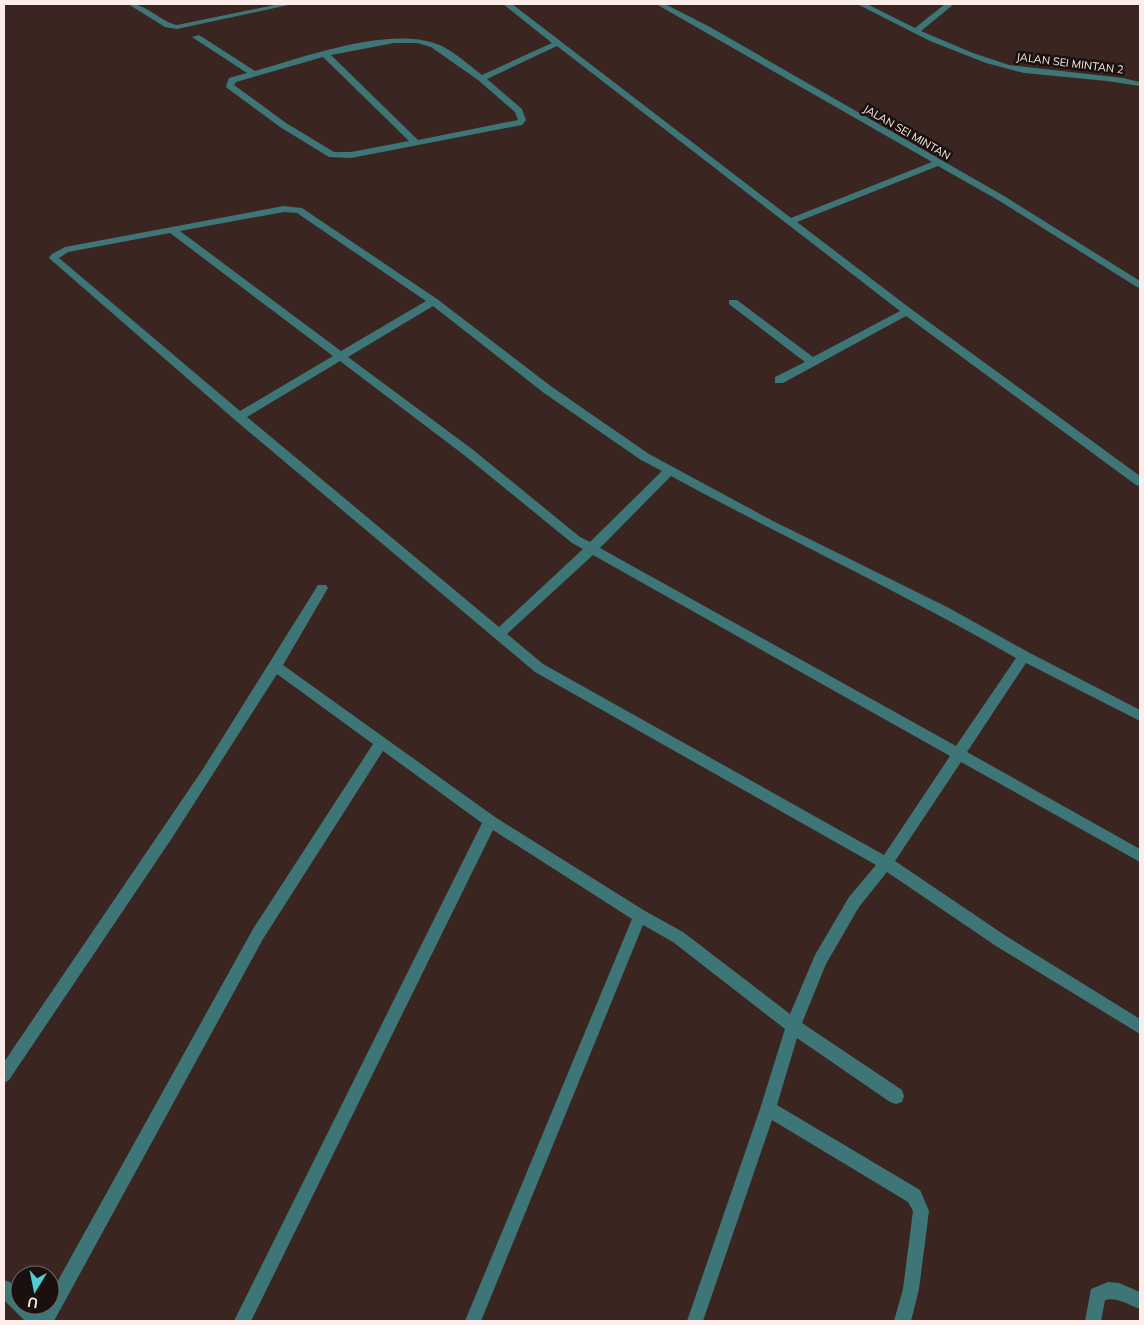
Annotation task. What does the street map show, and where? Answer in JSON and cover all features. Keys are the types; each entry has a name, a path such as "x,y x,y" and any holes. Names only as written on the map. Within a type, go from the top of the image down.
{"street":[{"path":"132,4 168,25 177,27 267,6 289,4"},
{"path":"507,4 907,310 1140,482"},
{"name":"JALAN SEI MINTAN","path":"660,4 707,29 1001,198 1140,285"},
{"name":"JALAN SEI MINTAN 2","path":"861,4 975,58 1010,67 1086,74 1140,84"},
{"path":"916,31 950,4"},
{"path":"196,38 256,74"},
{"path":"422,39 434,44 481,78 519,111 522,120 514,125 351,155 332,154 283,125 230,86 232,80 326,56 381,42 422,39"},
{"path":"481,78 558,43"},
{"path":"326,56 416,143"},
{"path":"791,221 938,163"},
{"path":"1140,716 1024,656 945,611 769,524 645,456 548,390 432,301 299,210 284,209 56,253 54,258 539,668 886,863 1002,941 1140,1027"},
{"path":"172,230 468,452 576,540 1140,856"},
{"path":"239,416 432,301"},
{"path":"734,302 812,362"},
{"path":"779,380 907,310"},
{"path":"498,634 592,548 670,470"},
{"path":"4,1075 276,667 322,588"},
{"path":"695,1321 768,1109 793,1026 820,960 854,902 886,863 1024,656"},
{"path":"276,667 490,821 640,916 678,937 793,1026 896,1096"},
{"path":"45,1321 258,934 381,743"},
{"path":"242,1321 490,821"},
{"path":"473,1321 640,916"},
{"path":"768,1109 914,1196 922,1211 912,1289 903,1321"},
{"path":"1093,1321 1097,1295 1106,1289 1116,1290 1140,1301"}]}
